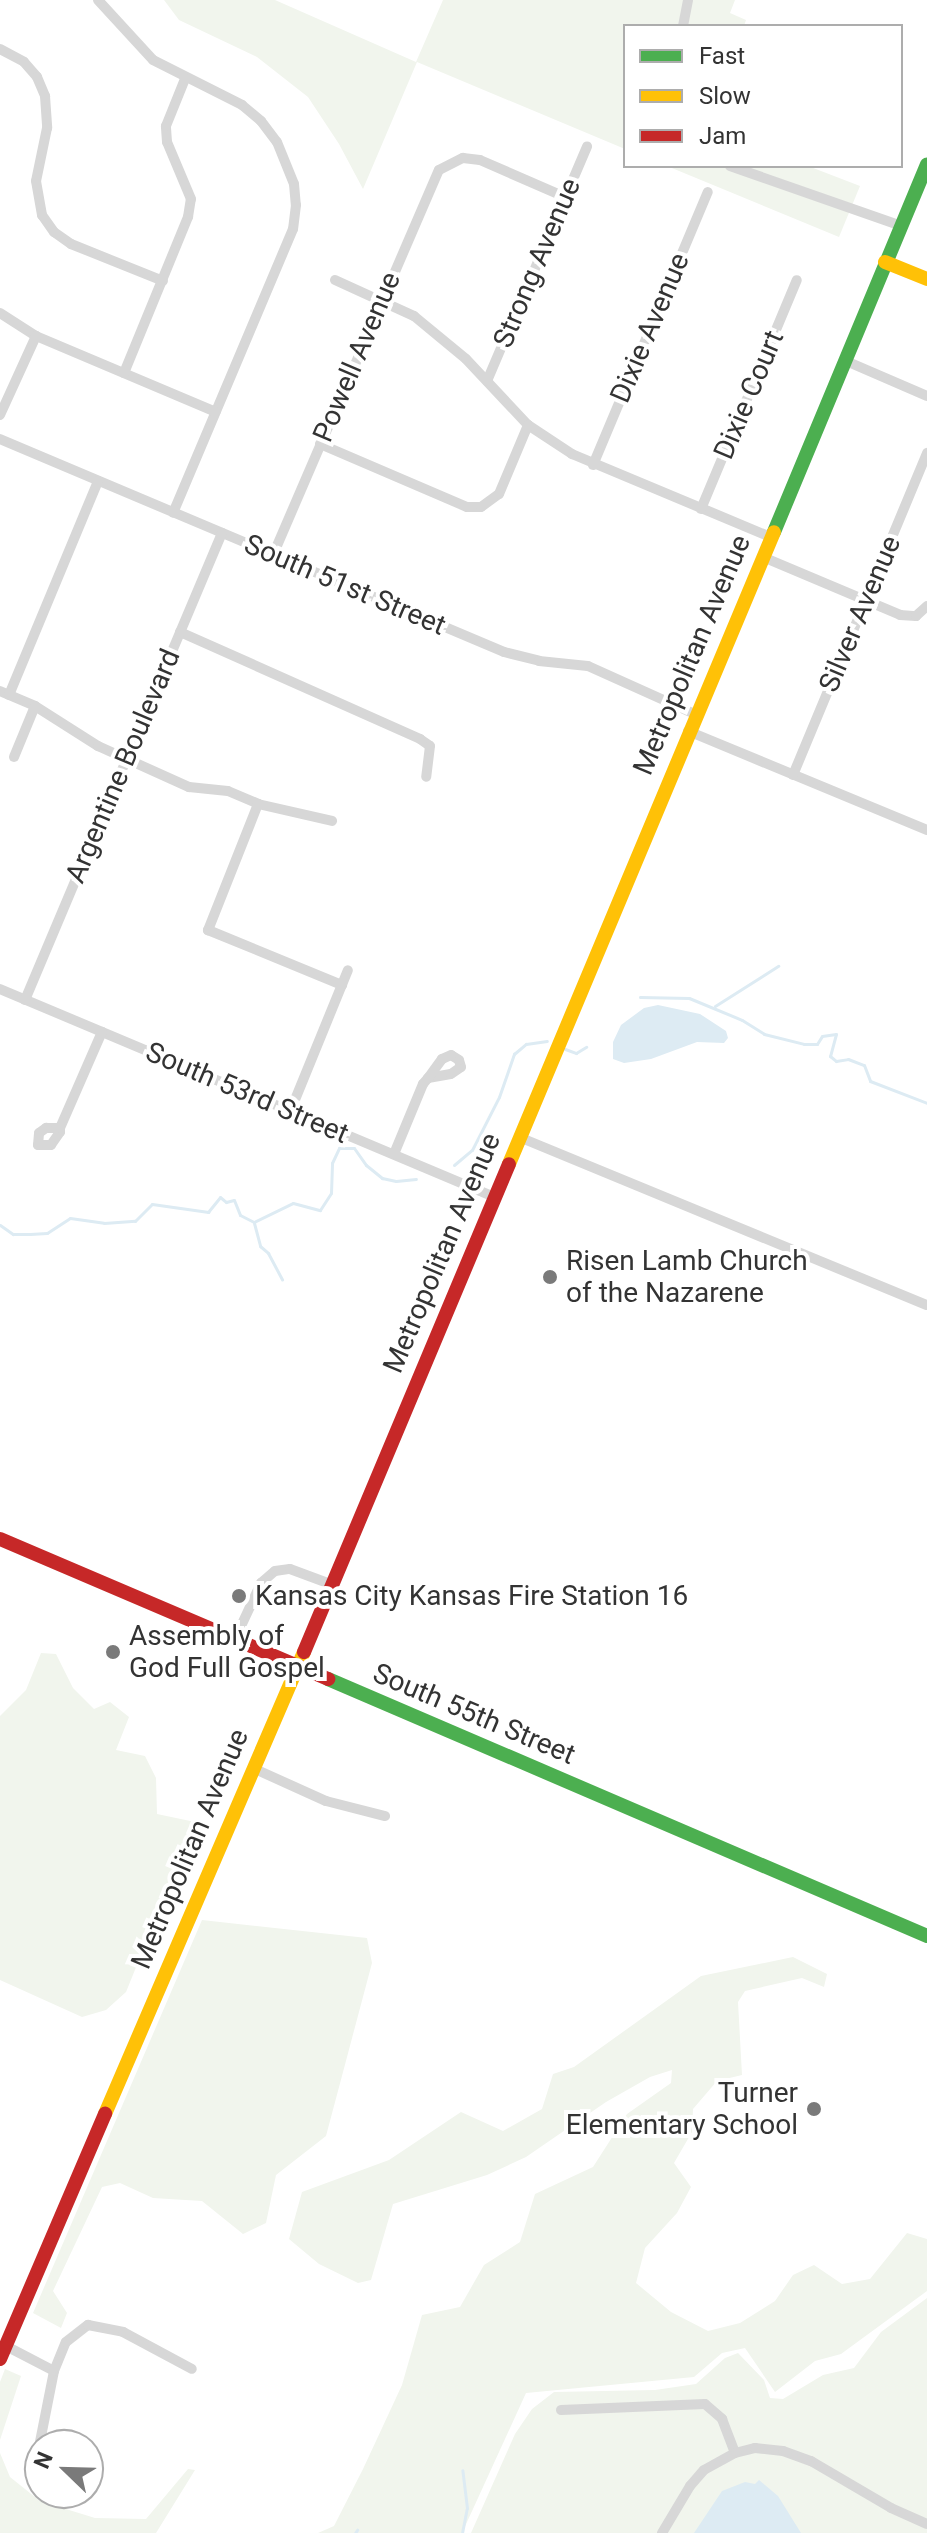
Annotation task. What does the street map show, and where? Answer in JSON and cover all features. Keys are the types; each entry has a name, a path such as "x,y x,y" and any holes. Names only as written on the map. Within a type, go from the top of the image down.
{"main road":[{"name":"Metropolitan Avenue","path":"3,2353 333,1585 927,165"},
{"path":"885,262 927,279"},
{"name":"South 55th Street","path":"0,1539 927,1936"}],"street":[{"path":"98,0 153,60 185,79 242,105 261,121 287,162 296,205 293,229 173,513"},
{"path":"683,24 688,0"},
{"path":"0,49 24,62 37,77 45,96 47,128 36,181 42,215 54,232 71,244 163,281"},
{"path":"124,373 182,237 191,199 166,134 170,112 185,79"},
{"name":"Strong Avenue","path":"487,381 587,146"},
{"name":"Powell Avenue","path":"273,555 432,181 447,164 463,158 480,160 565,197"},
{"path":"736,168 901,226"},
{"name":"Dixie Avenue","path":"593,465 708,192"},
{"path":"335,280 382,299 441,337 528,425 593,465 770,537"},
{"name":"Dixie Court","path":"701,509 797,280"},
{"path":"0,313 36,336 216,412"},
{"path":"0,415 36,336"},
{"path":"846,361 927,396"},
{"path":"320,444 467,507 481,507 499,494 528,425"},
{"name":"South 51st Street","path":"0,439 504,652 539,661 588,666 695,714"},
{"name":"Silver Avenue","path":"793,775 927,453"},
{"path":"98,481 5,693 35,706 80,736 125,759 189,787 228,791 258,804 332,821"},
{"name":"Argentine Boulevard","path":"25,1000 222,533"},
{"path":"763,557 900,615 916,616 927,606"},
{"path":"180,632 420,739 430,746 426,777"},
{"path":"14,757 35,706"},
{"path":"688,731 927,830"},
{"path":"258,804 208,930 342,985"},
{"path":"290,1112 348,970"},
{"name":"South 53rd Street","path":"0,989 494,1197"},
{"path":"60,1128 102,1032"},
{"path":"394,1154 428,1078"},
{"path":"519,1137 927,1305"},
{"path":"235,1639 261,1583 275,1571 290,1569 333,1585"},
{"path":"255,1769 326,1801 358,1806 385,1816"},
{"path":"43,2429 54,2371 66,2342 88,2325 123,2332 192,2369"},
{"path":"3,2353 54,2371"},
{"path":"561,2410 705,2404 718,2412 735,2453"},
{"path":"662,2533 697,2477 735,2453 755,2448 796,2455 927,2524"}],"shaded area":[{"path":"164,0 275,0 416,62 443,0 735,0 730,13 746,20 745,24 623,24 623,148 417,62 363,189 339,144 308,97 257,57 179,20"},
{"path":"672,168 813,168 860,186 839,237"},
{"path":"658,1005 700,1014 726,1031 728,1038 724,1043 697,1042 651,1059 624,1063 613,1059 613,1042 621,1025 644,1008"},
{"path":"41,1653 56,1654 73,1688 94,1709 110,1702 129,1717 116,1750 145,1756 156,1778 157,1814 195,1822 126,1992 106,2010 82,2017 0,1980 0,1716 26,1690"},
{"path":"202,1920 367,1938 372,1963 326,2136 276,2175 266,2223 243,2234 202,2201 153,2198 120,2183 102,2187 53,2291 67,2313 61,2328 33,2313"},
{"path":"793,1957 827,1974 824,1987 802,1978 745,1991 738,2002 742,2075 717,2081 693,2109 692,2132 674,2163 691,2187 677,2213 645,2248 636,2283 671,2312 708,2331 740,2323 775,2301 793,2275 814,2265 842,2284 870,2279 907,2233 927,2239 927,2291 841,2354 815,2361 775,2392 745,2348 722,2353 694,2377 526,2393 462,2533 318,2533 334,2526 363,2469 402,2385 422,2315 460,2307 484,2265 520,2242 535,2194 593,2167 627,2114 671,2083 672,2070 650,2077 606,2102 526,2157 487,2175 393,2204 371,2280 358,2283 319,2264 289,2239 302,2192 389,2160 461,2112 503,2131 542,2109 553,2074 574,2067 701,1976"},
{"path":"927,2298 927,2533 471,2533 515,2434 532,2409 554,2392 655,2390 696,2384 725,2358 738,2353 764,2380 770,2398 783,2399 823,2375 854,2368 881,2332"},
{"path":"5,2369 21,2376 0,2440 0,2382"},
{"path":"0,2453 10,2477 24,2488 24,2509 66,2509 95,2518 146,2519 188,2469 195,2470 156,2533 0,2533"},
{"path":"759,2480 778,2496 801,2533 694,2533 722,2491 745,2482 755,2484"}],"waterway":[{"path":"715,1006 778,966"},
{"path":"640,997 689,998 742,1020 764,1034 804,1044 817,1044 822,1036 836,1034 830,1056 836,1061 848,1059 864,1065 870,1081 927,1103"},
{"path":"454,1165 472,1150 499,1097 514,1054 526,1044 547,1041"},
{"path":"565,1049 576,1053 586,1047"},
{"path":"0,1225 13,1234 47,1233 70,1218 104,1223 135,1221 152,1204 208,1212 220,1197 226,1202 234,1200 240,1215 254,1222 293,1203 320,1210 331,1193 332,1163 339,1148 354,1148 366,1165 382,1178 396,1181 416,1179"},
{"path":"254,1223 260,1246 268,1253 282,1279"},
{"path":"462,2470 467,2508 462,2533"}],"traffic: fast":[{"path":"774,532 927,165"},
{"path":"328,1679 927,1936"}],"traffic: slow":[{"path":"885,262 927,279"},
{"path":"509,1164 774,532"},
{"path":"105,2114 304,1652"}],"traffic: jam":[{"path":"304,1652 509,1164"},
{"path":"0,1539 328,1679"},
{"path":"0,2359 105,2114"}],"place":[{"name":"Risen Lamb Church of the Nazarene","path":"550,1277"},
{"name":"Kansas City Kansas Fire Station 16","path":"239,1596"},
{"name":"Assembly of God Full Gospel","path":"113,1652"},
{"name":"Turner Elementary School","path":"814,2109"}]}
